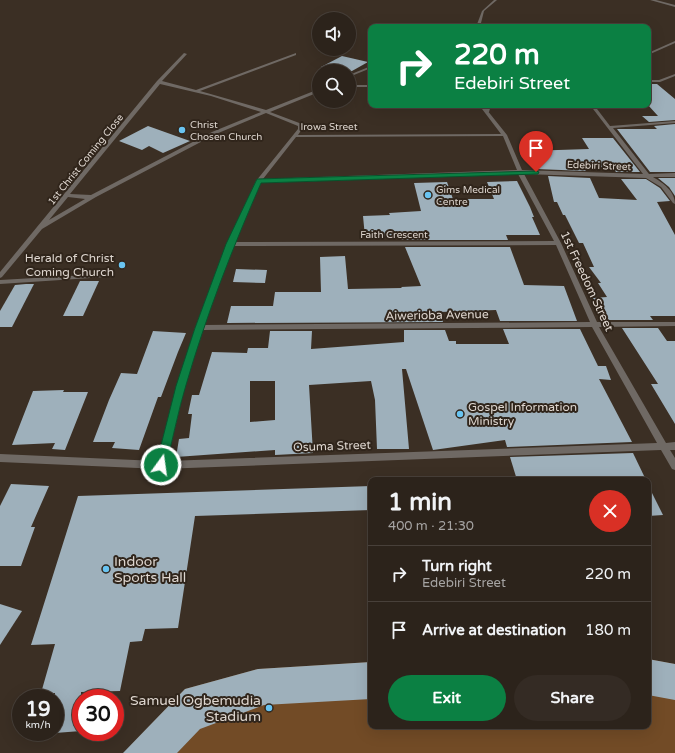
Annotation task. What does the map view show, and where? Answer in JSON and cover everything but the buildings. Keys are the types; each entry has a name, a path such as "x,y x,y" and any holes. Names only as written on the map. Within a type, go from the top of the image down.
{"street":[{"path":"652,0 675,6"},
{"path":"651,53 675,42"},
{"name":"1st Christ Coming Close","path":"0,276 159,82 185,54"},
{"path":"196,91 295,54"},
{"path":"356,73 368,68"},
{"path":"660,81 675,75"},
{"path":"651,81 675,82"},
{"path":"159,82 196,91 266,112 300,125 300,129 295,136"},
{"path":"356,86 368,86"},
{"path":"41,227 94,196 214,133 312,93"},
{"path":"594,108 647,176 663,186 675,202"},
{"name":"1st Freedom Street","path":"488,109 505,135 520,172 558,243 594,324 665,446 675,466"},
{"path":"610,127 675,122"},
{"name":"Irowa Street","path":"161,465 181,386 199,328 230,244 259,181 295,136 505,135"},
{"name":"Edebiri Street","path":"259,181 520,172 647,176 675,175"},
{"path":"67,195 81,198 94,196"},
{"name":"Faith Crescent","path":"230,244 558,243"},
{"path":"0,282 104,276"},
{"name":"Aiwerioba Avenue","path":"199,328 675,324"},
{"name":"Osuma Street","path":"0,458 161,465 675,446"}],"lane":[{"path":"479,24 483,11 496,0"}],"shaded area":[{"name":"Samuel Ogbemudia Stadium","path":"651,660 675,664 675,753 127,753 131,745 185,689 258,669 368,662 368,729 651,729"}],"place":[{"name":"Christ Chosen Church","path":"182,130"},
{"name":"Gims Medical Centre","path":"428,195"},
{"name":"Herald of Christ Coming Church","path":"122,265"},
{"name":"Gospel Information Ministry","path":"460,414"},
{"name":"Indoor Sports Hall","path":"106,569"},
{"name":"Samuel Ogbemudia Stadium","path":"269,708"}],"route":[{"path":"161,465 181,386 199,328 230,244 259,181 536,172"}]}
